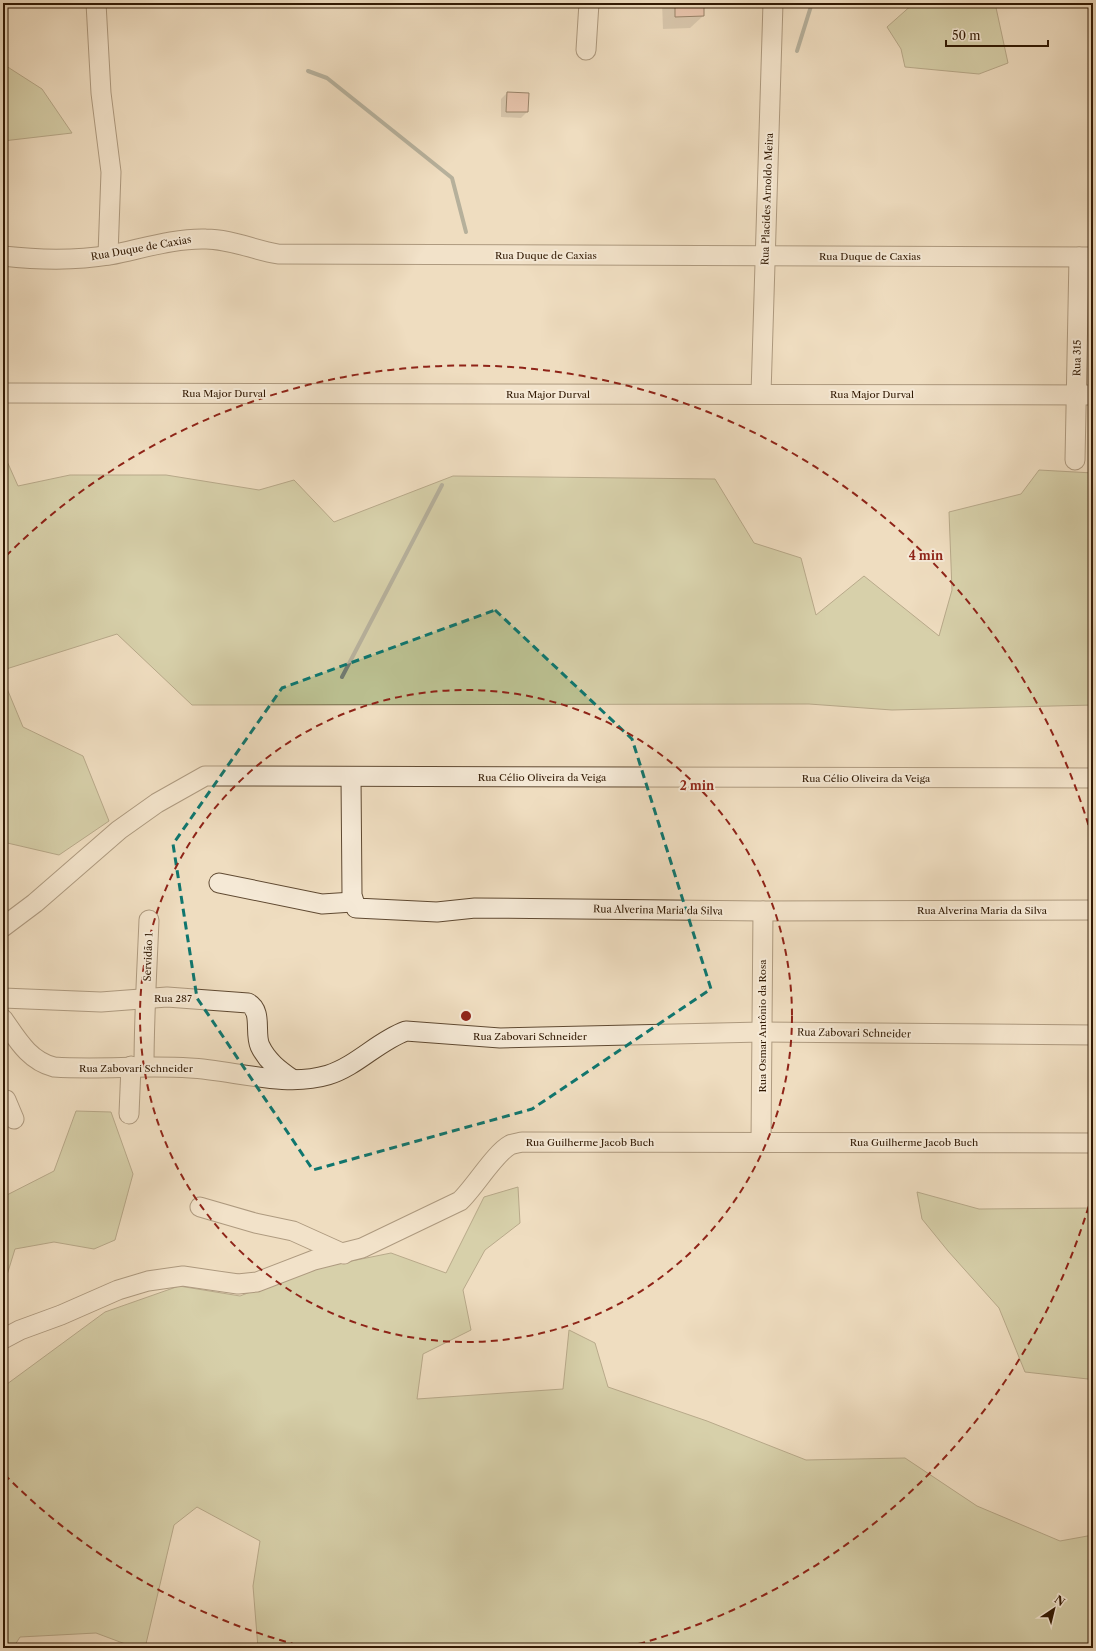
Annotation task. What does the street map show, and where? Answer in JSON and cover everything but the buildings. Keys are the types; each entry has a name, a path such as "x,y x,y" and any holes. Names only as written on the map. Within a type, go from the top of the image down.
{"street":[{"path":"96,3 101,92 111,172 108,255"},
{"path":"586,50 589,3"},
{"name":"Rua Placides Arnoldo Meira","path":"761,394 772,3"},
{"name":"Rua Duque de Caxias","path":"3,256 47,260 108,255 175,242 207,238 278,254 1086,257"},
{"name":"Rua 315","path":"1075,460 1084,395 1086,257"},
{"name":"Rua Major Durval","path":"3,393 1084,395"},
{"name":"Rua Célio Oliveira da Veiga","path":"3,927 35,903 119,830 158,803 205,776 1093,778"},
{"path":"219,883 322,904 353,902 351,777"},
{"name":"Rua Alverina Maria da Silva","path":"353,902 356,908 396,912 437,912 475,908 763,911 1093,910"},
{"name":"Rua Osmar Antônio da Rosa","path":"761,1142 763,911"},
{"name":"Servidão 1","path":"129,1114 144,1018 149,920"},
{"name":"Rua 287","path":"3,998 101,1002 146,998 183,997 239,1001 253,1006 256,1012 259,1044 272,1064 292,1079"},
{"name":"Rua Zabovari Schneider","path":"3,1019 34,1059 44,1064 64,1067 137,1066 204,1069 282,1080 327,1076 356,1062 398,1033 406,1031 500,1038 762,1032 1093,1035"},
{"path":"3,1100 6,1100 14,1119"},
{"name":"Rua Guilherme Jacob Buch","path":"3,1339 20,1330 61,1315 118,1290 148,1281 183,1276 248,1284 314,1260 344,1254 362,1248 460,1201 472,1190 500,1153 510,1145 522,1142 1093,1143"},
{"path":"200,1207 255,1223 293,1231 344,1254"}],"highlighted area":[{"path":"495,610 632,739 711,989 532,1109 313,1170 197,998 173,844 282,688"}],"green space":[{"path":"914,3 995,3 1008,63 979,74 905,67 901,49 887,27"},
{"path":"3,64 42,89 72,133 3,141"},
{"path":"6,459 18,486 70,475 166,475 259,490 294,480 334,522 453,476 715,479 754,543 801,558 816,615 864,576 939,636 952,590 949,512 1021,494 1039,470 1093,473 1093,705 892,710 809,704 192,705 117,634 3,670 3,461"},
{"path":"3,679 23,727 83,756 109,821 59,855 3,842"},
{"path":"76,1111 111,1112 133,1174 115,1240 94,1249 54,1242 15,1249 3,1288 3,1197 54,1171"},
{"path":"518,1187 520,1223 485,1250 463,1290 471,1330 423,1354 417,1399 563,1389 569,1330 595,1343 608,1387 707,1421 806,1460 905,1458 977,1506 1060,1541 1093,1535 1093,1648 258,1648 253,1586 260,1541 197,1507 174,1525 145,1648 136,1648 96,1633 20,1637 13,1648 3,1648 3,1387 105,1312 179,1286 240,1296 307,1270 391,1253 446,1273 484,1197"},
{"path":"917,1192 979,1209 1093,1208 1093,1374 1088,1379 1025,1372 999,1308 948,1251 922,1219"}],"waterway":[{"path":"797,51 812,3"},
{"path":"308,71 327,78 452,178 466,232"},
{"path":"342,677 442,485"}]}
